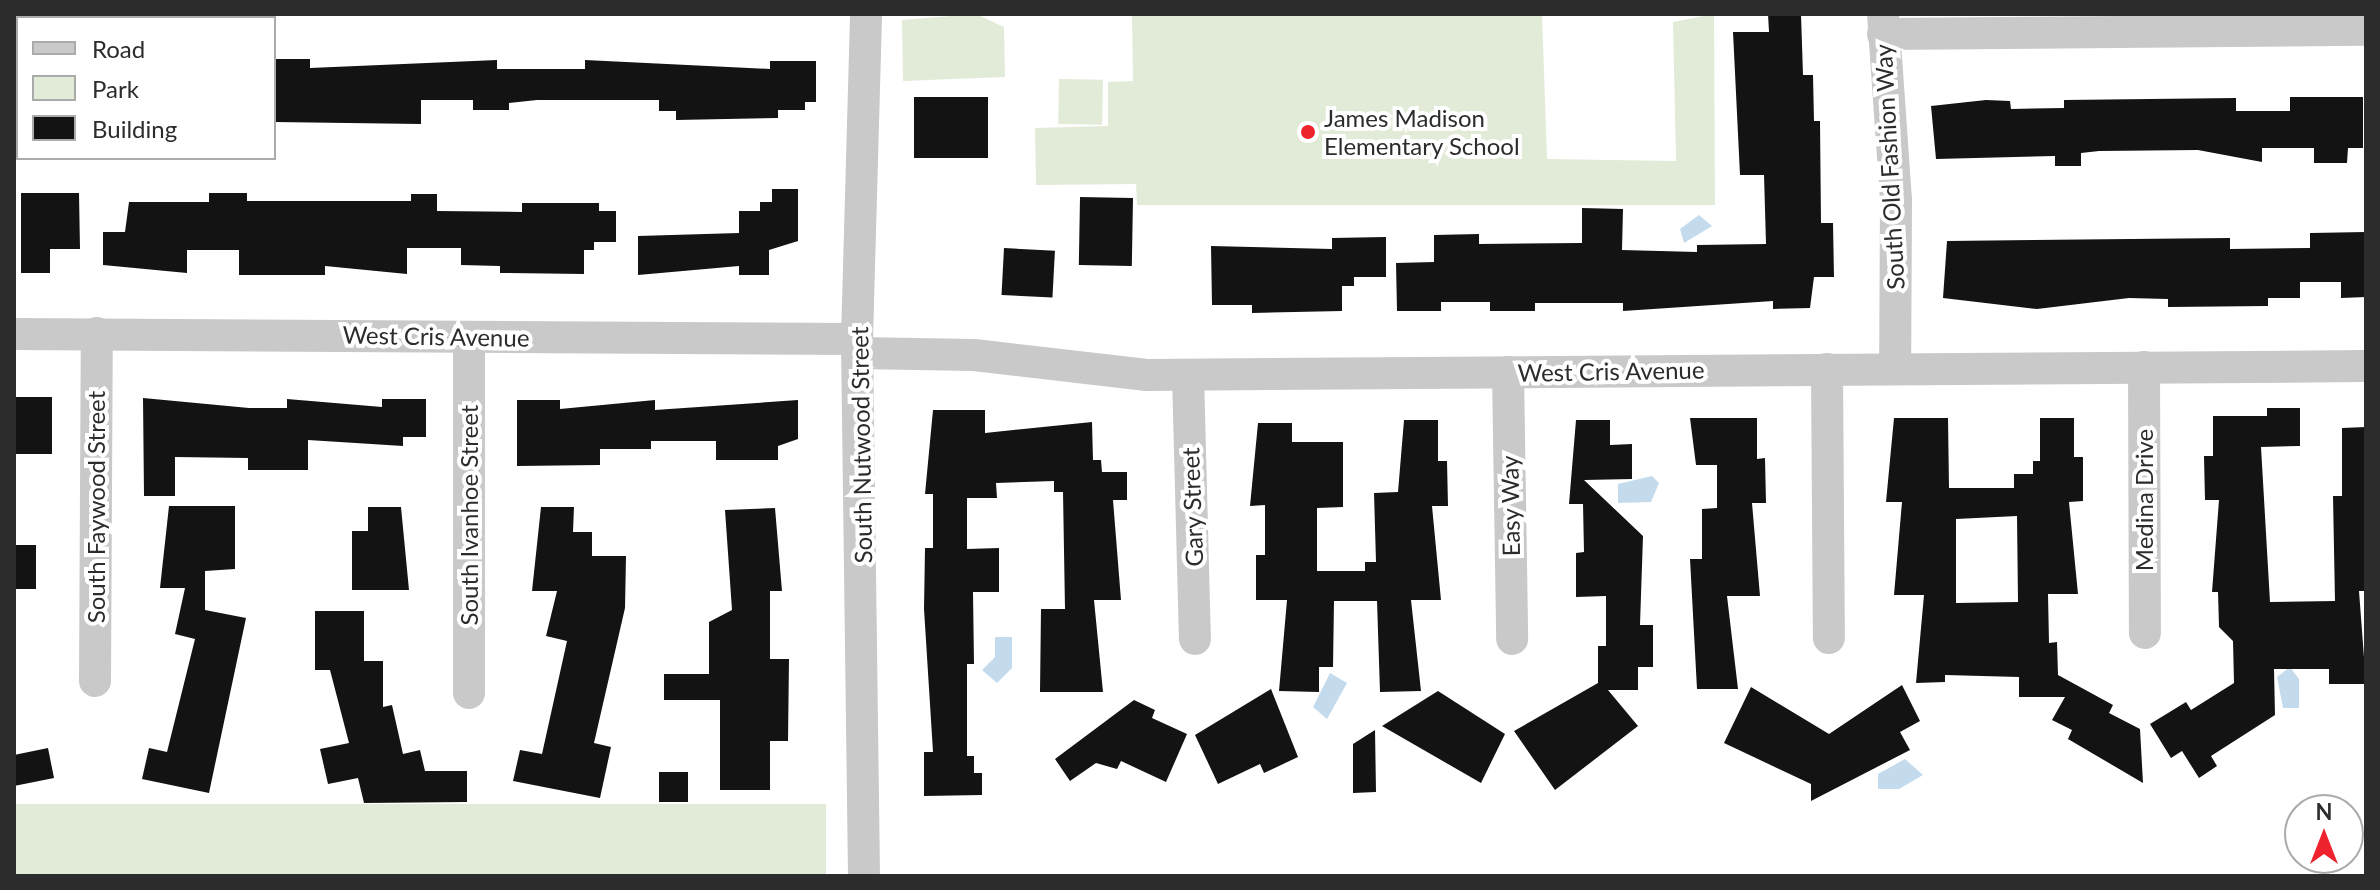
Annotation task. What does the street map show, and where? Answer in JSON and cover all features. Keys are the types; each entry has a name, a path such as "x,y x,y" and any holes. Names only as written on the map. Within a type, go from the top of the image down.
{"street":[{"name":"South Nutwood Street","path":"864,876 857,346 866,14"},
{"path":"1883,24 2366,30"},
{"name":"South Old Fashion Way","path":"1883,24 1896,201 1895,368"},
{"name":"South Faywood Street","path":"95,681 97,333"},
{"name":"West Cris Avenue","path":"14,334 469,337 857,346 1188,375 2366,366"},
{"name":"South Ivanhoe Street","path":"469,337 469,693"},
{"name":"Medina Drive","path":"2144,367 2145,633"},
{"path":"1827,369 1829,638"},
{"name":"Easy Way","path":"1508,372 1512,639"},
{"name":"Gary Street","path":"1188,375 1195,639"}],"green space":[{"path":"976,14 1004,27 1005,77 903,81 902,20"},
{"name":"James Madison Elementary School","path":"1132,14 1542,14 1547,159 1676,161 1673,22 1714,14 1715,205 1137,205 1136,184 1036,185 1035,128 1108,126 1108,82 1133,81"},
{"path":"1059,79 1103,80 1102,125 1058,124"},
{"path":"14,804 826,804 826,876 14,876"}],"water":[{"path":"1699,215 1712,226 1684,243 1680,229"},
{"path":"1652,476 1659,483 1651,502 1618,503 1618,484"},
{"path":"995,637 1012,637 1012,668 997,683 982,670 995,657"},
{"path":"2290,667 2299,679 2299,708 2283,708 2277,677"},
{"path":"1330,673 1347,683 1327,719 1313,707"},
{"path":"1905,759 1923,775 1899,789 1878,789 1878,774"}],"building":[{"path":"1768,14 1801,14 1803,75 1813,75 1814,121 1820,121 1821,223 1833,223 1834,277 1814,277 1810,308 1773,309 1773,301 1623,311 1623,303 1535,303 1535,311 1490,311 1490,302 1441,302 1441,311 1397,311 1396,263 1434,262 1434,235 1479,234 1479,244 1582,243 1582,208 1623,209 1622,250 1697,252 1697,245 1766,244 1764,175 1740,175 1733,32 1769,32"},
{"path":"276,59 310,59 310,68 497,60 497,69 585,69 585,60 770,69 770,61 816,61 816,102 805,102 805,110 778,110 778,118 676,120 676,111 659,111 659,100 537,100 509,103 509,110 473,110 473,100 421,100 421,124 276,122"},
{"path":"914,97 988,97 988,158 914,158"},
{"path":"2290,97 2363,97 2363,148 2348,148 2347,163 2314,163 2314,148 2262,148 2262,162 2198,150 2081,153 2081,166 2055,166 2055,156 1936,159 1931,106 1986,100 2010,101 2011,109 2064,108 2064,100 2236,98 2236,111 2290,111"},
{"path":"772,189 798,189 798,241 769,250 769,275 739,275 739,266 638,275 638,236 739,233 739,211 760,211 760,202 772,202"},
{"path":"21,193 79,193 80,249 50,249 50,273 21,273"},
{"path":"209,193 247,193 247,201 411,201 411,194 437,194 437,211 522,212 522,203 599,203 599,211 616,211 616,242 594,242 594,250 584,250 584,274 500,273 500,266 461,265 461,248 407,248 407,274 325,266 325,275 239,275 239,250 187,250 187,273 103,265 103,232 125,232 129,202 209,202"},
{"path":"1080,197 1133,198 1132,266 1079,265"},
{"path":"2366,232 2366,297 2341,298 2341,282 2300,282 2300,298 2268,298 2268,306 2168,307 2168,299 2129,298 2037,309 1943,298 1947,241 2230,238 2230,249 2310,248 2310,233"},
{"path":"1386,237 1386,277 1354,277 1354,286 1342,286 1342,311 1252,313 1252,305 1212,305 1211,246 1332,249 1332,238"},
{"path":"1004,248 1055,251 1052,298 1002,295"},
{"path":"14,397 52,397 52,454 14,454"},
{"path":"143,398 249,408 287,408 287,399 382,407 382,399 426,399 426,437 403,437 403,446 308,440 308,470 248,470 248,458 175,457 175,496 144,496"},
{"path":"517,400 560,400 560,409 655,400 655,410 798,400 798,439 778,446 778,460 716,460 716,441 651,441 651,449 600,449 600,465 517,466"},
{"path":"2267,408 2300,408 2300,446 2261,447 2270,602 2335,601 2333,496 2342,496 2342,428 2366,427 2366,591 2359,591 2366,684 2329,684 2329,669 2274,669 2275,715 2211,756 2217,766 2199,778 2182,751 2171,758 2150,724 2186,702 2191,710 2234,683 2233,641 2219,627 2218,592 2212,592 2219,500 2205,500 2204,456 2213,456 2213,416 2267,416"},
{"path":"933,410 985,410 985,433 1092,422 1093,460 1101,460 1102,472 1127,472 1127,500 1113,500 1121,600 1094,600 1103,692 1040,692 1041,609 1065,609 1063,492 1054,492 1054,481 996,483 997,498 967,498 967,549 999,548 999,592 973,592 974,664 967,664 967,756 974,756 974,773 982,773 982,795 924,796 924,752 933,752 924,609 925,548 933,548 933,494 925,494"},
{"path":"1690,418 1757,418 1757,459 1765,458 1766,503 1752,503 1760,596 1727,596 1738,689 1697,689 1690,559 1702,559 1702,509 1717,508 1717,465 1696,465"},
{"path":"1894,418 1948,418 1949,488 2014,488 2014,474 2033,474 2033,461 2040,461 2040,418 2074,418 2074,457 2083,457 2083,501 2069,502 2078,594 2048,594 2049,643 2057,642 2058,675 2113,705 2109,713 2140,729 2143,783 2068,739 2072,730 2052,720 2065,697 2019,697 2019,677 1945,675 1945,682 1916,683 1924,595 1894,595 1902,502 1886,502","holes":["2017,516 2018,602 1956,603 1956,519"]},
{"path":"1404,420 1438,420 1438,461 1447,461 1448,506 1432,506 1441,600 1411,600 1421,691 1380,692 1377,601 1334,601 1333,667 1319,667 1319,692 1279,691 1287,600 1256,600 1256,555 1265,555 1265,505 1250,506 1258,423 1292,423 1292,442 1343,442 1343,507 1317,508 1317,571 1365,571 1365,562 1376,562 1374,493 1398,492"},
{"path":"1576,420 1610,420 1610,445 1632,444 1632,479 1584,480 1643,536 1640,625 1653,625 1653,667 1638,667 1638,690 1608,690 1638,726 1555,790 1514,731 1598,683 1598,646 1606,646 1606,596 1576,597 1576,553 1584,552 1583,504 1569,504"},
{"path":"169,506 235,506 235,569 205,571 205,610 246,618 209,793 142,779 149,748 167,752 195,639 175,634 185,588 160,588"},
{"path":"368,507 401,507 409,590 352,590 352,531 368,531"},
{"path":"541,507 574,507 573,532 592,532 592,556 626,556 625,608 594,743 611,747 600,798 513,781 520,750 542,754 567,641 546,636 557,591 532,591"},
{"path":"775,508 782,591 770,591 770,659 789,659 788,741 770,741 770,790 720,790 720,700 664,700 664,674 709,674 709,622 732,610 725,510"},
{"path":"14,545 36,545 36,589 14,589"},
{"path":"315,611 364,611 364,661 383,661 383,707 392,705 403,754 420,750 425,771 467,771 467,802 364,803 358,778 328,784 320,749 349,743 330,670 315,670"},
{"path":"1902,685 1920,721 1900,732 1910,750 1811,801 1811,784 1724,743 1751,687 1829,734"},
{"path":"1271,689 1298,757 1264,773 1260,764 1218,784 1195,735"},
{"path":"1438,691 1505,734 1481,783 1382,726"},
{"path":"1134,700 1155,710 1152,718 1187,734 1166,782 1121,761 1117,769 1096,763 1070,781 1055,759"},
{"path":"1375,730 1376,792 1353,793 1353,744"},
{"path":"48,748 54,778 14,786 14,755"},
{"path":"659,772 688,772 688,802 659,802"}],"place":[{"name":"James Madison Elementary School","path":"1308,132"}]}
